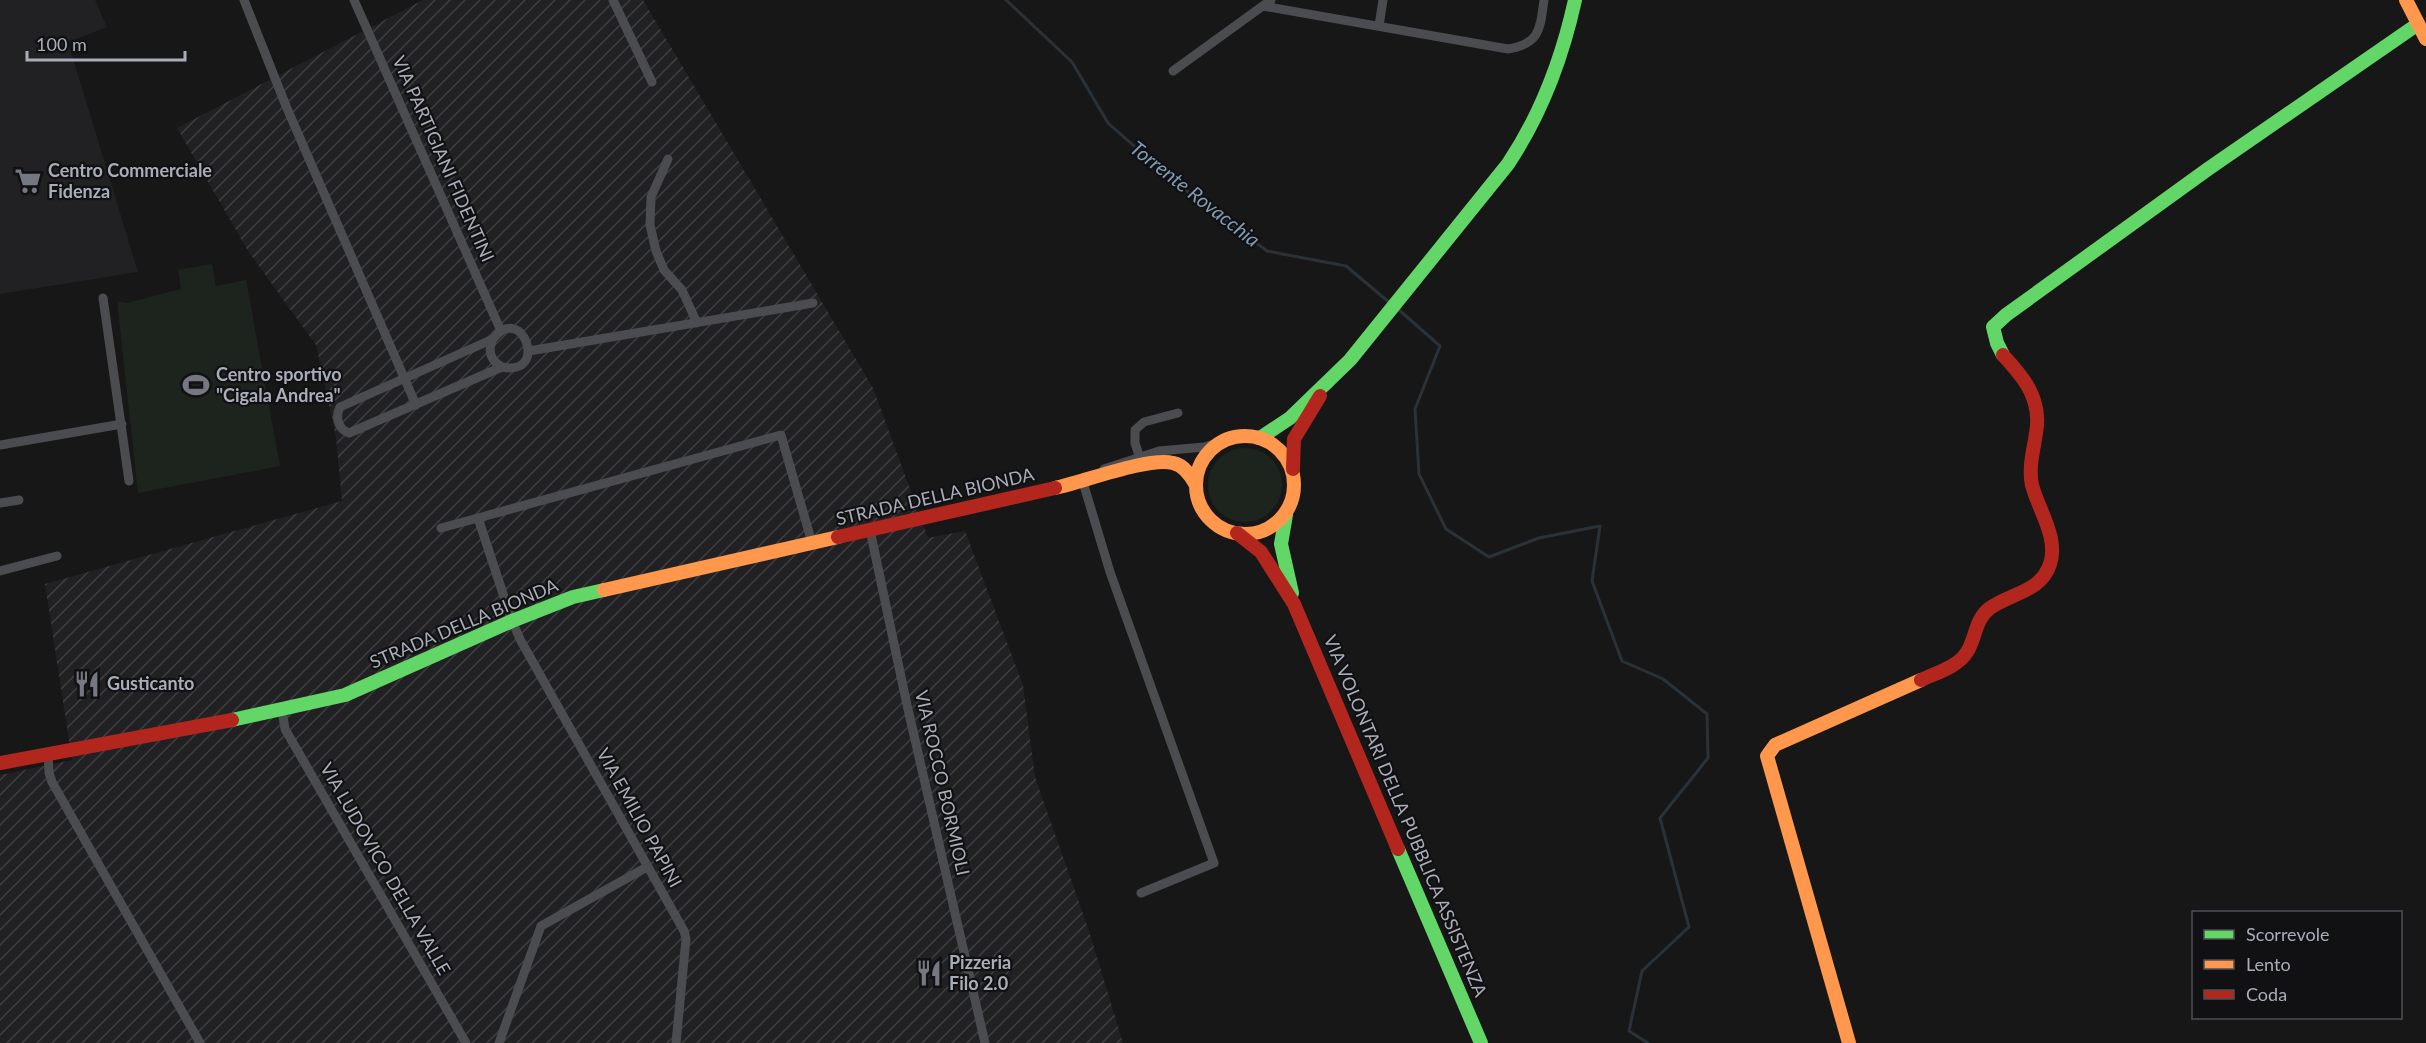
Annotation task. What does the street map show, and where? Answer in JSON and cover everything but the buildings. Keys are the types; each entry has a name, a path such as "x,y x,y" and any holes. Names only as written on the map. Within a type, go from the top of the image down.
{"street":[{"path":"244,0 286,106 416,405"},
{"name":"VIA PARTIGIANI FIDENTINI","path":"354,0 501,331"},
{"path":"613,0 652,82"},
{"path":"1379,26 1383,0"},
{"path":"1173,71 1267,3 1508,49 1525,47 1540,31 1544,0"},
{"path":"1260,438 1288,419 1329,382 1473,208 1527,134 1554,79 1575,0"},
{"path":"2406,0 2426,39"},
{"path":"1849,1043 1767,756 1775,745 1951,666 1968,652 1977,627 1987,611 2032,587 2048,573 2054,556 2050,537 2036,502 2029,469 2037,424 2036,406 2026,382 1994,341 1993,327 2006,315 2208,169 2418,24"},
{"path":"668,159 651,197 650,225 656,251 664,270 682,291 697,323"},
{"path":"103,297 129,480"},
{"path":"529,351 813,303"},
{"path":"493,339 490,350 497,364 502,367 520,366 529,351 526,339 518,331 501,331 493,339 340,406 337,415 338,422 341,429 349,434 502,367"},
{"path":"1293,473 1286,458 1275,445 1260,438 1233,437 1221,442 1211,450 1203,461 1196,485 1198,499 1213,522 1237,533 1252,534 1266,530 1278,522 1288,510 1294,488 1294,439 1329,382"},
{"path":"1141,462 1134,436 1138,427 1144,422 1178,413"},
{"path":"0,445 122,424"},
{"path":"441,528 781,435 812,543"},
{"name":"STRADA DELLA BIONDA","path":"1141,462 1159,451 1204,447 1221,442"},
{"name":"STRADA DELLA BIONDA","path":"0,763 282,710 345,695 512,621 573,597 1047,490 1141,462 1174,463 1190,474 1196,485"},
{"path":"1082,480 1110,572 1214,863 1141,893"},
{"path":"0,502 19,500"},
{"name":"VIA VOLONTARI DELLA PUBBLICA ASSISTENZA","path":"1288,510 1282,522 1281,547 1294,603"},
{"name":"VIA EMILIO PAPINI","path":"478,518 521,642 684,931 686,939 676,1043"},
{"name":"VIA ROCCO BORMIOLI","path":"870,530 907,705 985,1043"},
{"name":"VIA VOLONTARI DELLA PUBBLICA ASSISTENZA","path":"1237,533 1261,552 1294,603 1481,1043"},
{"path":"0,571 57,556"},
{"name":"VIA LUDOVICO DELLA VALLE","path":"282,710 285,729 466,1043"},
{"path":"48,753 52,782 200,1043"},
{"path":"499,1043 541,926 647,867"}],"shaded area":[{"path":"0,0 95,0 107,27 68,42 138,272 0,294"},
{"path":"423,0 643,0 873,388 928,538 965,531 1023,685 1035,777 1089,931 1123,1043 0,1043 0,775 72,760 45,584 342,501 336,437 316,345 248,251 177,128"},
{"name":"Centro sportivo \"Cigala Andrea\"","path":"212,264 216,286 246,280 280,466 138,493 117,301 127,303 181,289 178,270"},
{"path":"1245,448 1259,451 1271,459 1279,471 1282,485 1279,499 1271,511 1259,519 1245,522 1231,519 1219,511 1211,499 1208,485 1211,471 1219,459 1231,451"}],"waterway":[{"name":"Torrente Rovacchia","path":"1006,0 1072,62 1108,123 1176,183 1267,251 1346,266 1390,303"},
{"name":"Torrente Rovacchia","path":"1398,309 1440,346 1415,409 1419,474 1446,529 1489,557 1539,538 1600,526 1592,581 1622,661 1663,679 1707,714 1708,758 1660,818 1689,927 1642,971 1629,1031 1648,1043"}],"traffic: fast":[{"path":"1260,438 1290,418 1350,360 1508,164 1541,105 1564,43 1575,0"},
{"path":"2003,355 1993,327 2006,315 2208,169 2418,24"},
{"path":"1286,515 1281,544 1292,593"},
{"path":"232,720 345,695 512,621 573,597 604,590"},
{"path":"1398,849 1481,1043"}],"traffic: slow":[{"path":"2406,0 2426,39"},
{"path":"1245,436 1255,437 1272,444 1286,458 1293,475 1294,485 1293,495 1286,512 1272,526 1255,533 1245,534 1235,533 1218,526 1204,512 1197,495 1196,485 1197,475 1204,458 1218,444 1235,437 1245,436"},
{"path":"1055,488 1132,467 1162,462 1173,463 1184,468 1196,485"},
{"path":"604,590 838,537"},
{"path":"1849,1043 1767,756 1775,745 1921,680"}],"traffic: jam":[{"path":"1921,680 1958,662 1967,652 1985,612 2040,581 2050,564 2052,554 2050,534 2032,485 2031,475 2037,424 2035,404 2026,384 2003,355"},
{"path":"1293,469 1294,439 1320,396"},
{"path":"838,537 1055,488"},
{"path":"1237,533 1261,552 1294,604 1398,849"},
{"path":"0,763 232,720"}],"place":[{"name":"Centro Commerciale Fidenza","path":"28,181"},
{"name":"Centro sportivo \"Cigala Andrea\"","path":"196,385"},
{"name":"Gusticanto","path":"87,684"},
{"name":"Pizzeria Filo 2.0","path":"929,973"}]}
